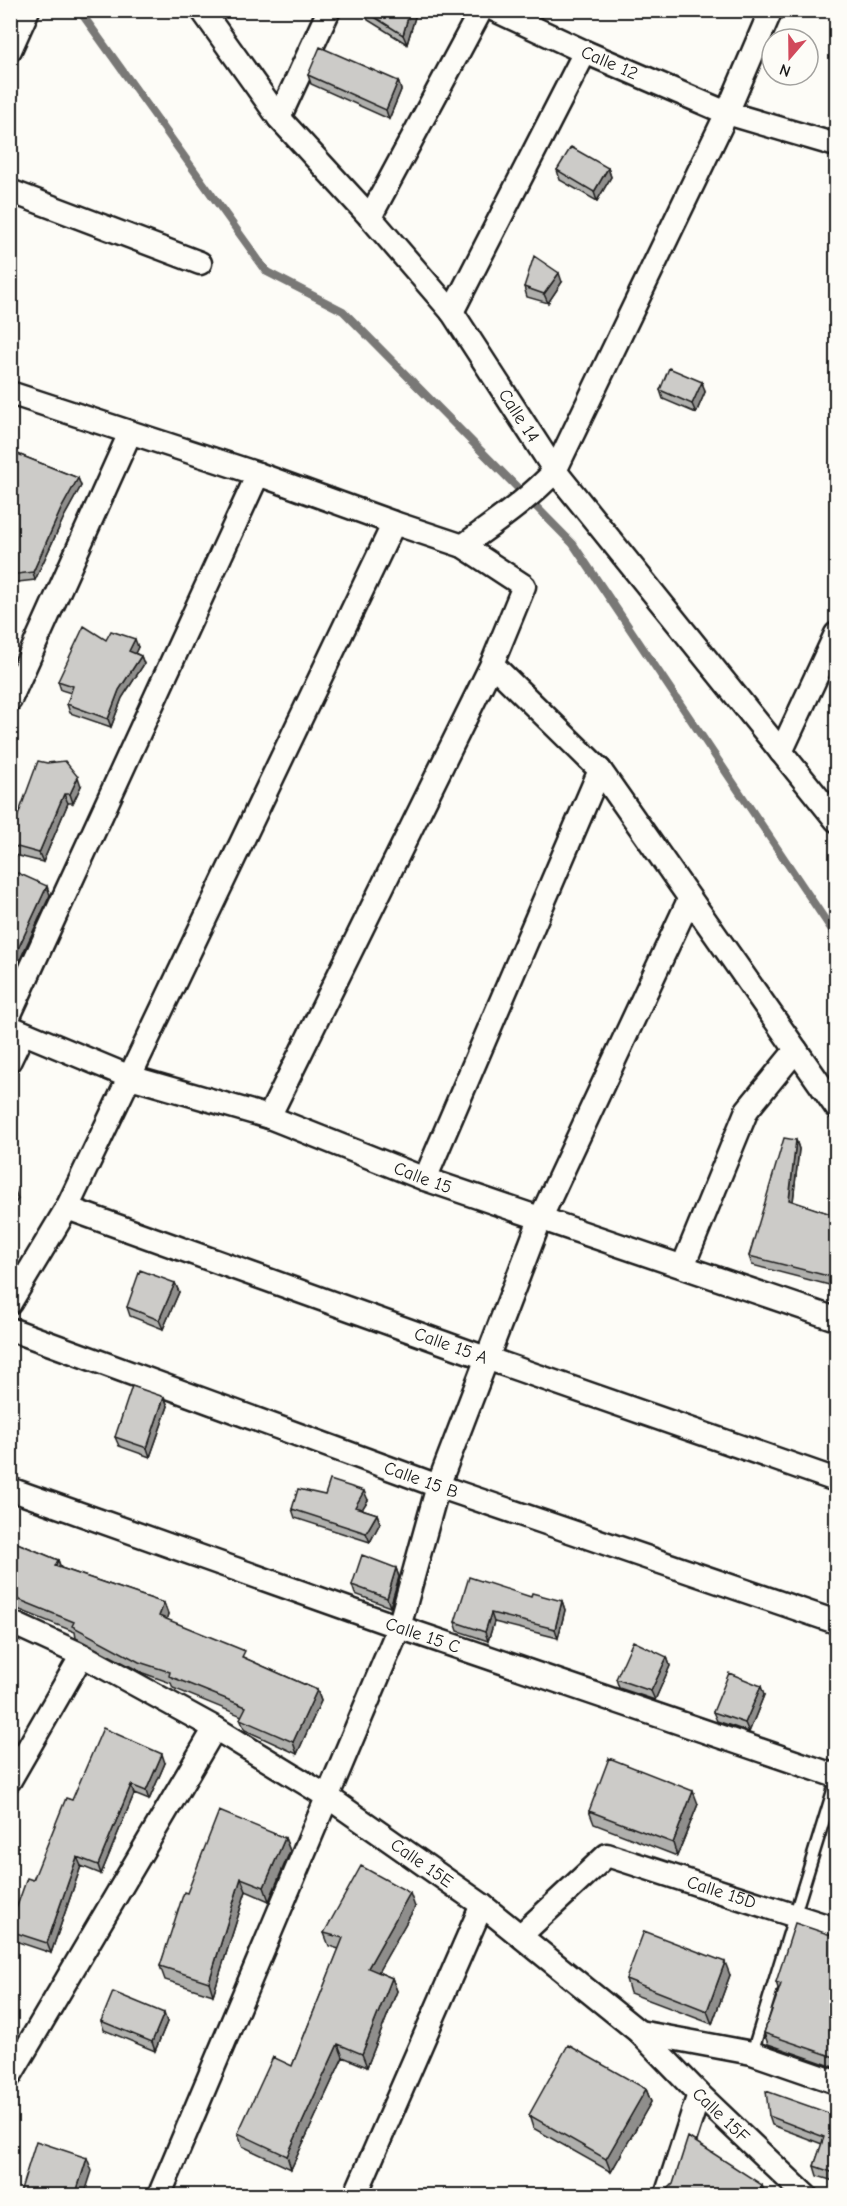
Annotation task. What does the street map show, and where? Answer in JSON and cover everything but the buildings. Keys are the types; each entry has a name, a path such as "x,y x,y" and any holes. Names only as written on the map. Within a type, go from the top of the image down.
{"street":[{"path":"10,50 28,10"},
{"name":"Calle 14","path":"202,10 279,118 370,217 452,312 549,478 837,820"},
{"path":"279,118 329,10"},
{"path":"370,217 481,10"},
{"name":"Calle 12","path":"495,10 585,52 727,113 837,145"},
{"path":"463,546 509,512 549,478 727,113 771,10"},
{"path":"452,312 585,52"},
{"path":"10,191 200,263"},
{"path":"10,393 258,474 463,546 524,586 492,664 269,1117"},
{"path":"10,700 130,434"},
{"path":"10,1014 258,474"},
{"path":"10,1302 67,1208 394,523"},
{"path":"781,752 837,634"},
{"path":"492,664 600,770 689,900 837,1107"},
{"path":"425,1179 600,770"},
{"path":"159,2196 399,1627 438,1486 541,1217 689,900"},
{"path":"10,1060 17,1030"},
{"name":"Calle 15","path":"17,1030 130,1077 269,1117 425,1179 837,1319"},
{"path":"683,1266 747,1110 796,1050"},
{"name":"Calle 15 A","path":"67,1208 486,1358 837,1480"},
{"name":"Calle 15 B","path":"10,1329 438,1486 837,1622"},
{"name":"Calle 15 C","path":"10,1489 837,1779"},
{"name":"Calle 15E","path":"10,1622 82,1655 215,1728 328,1797 482,1905 639,2032 752,2053 837,2082"},
{"path":"10,1780 82,1655"},
{"path":"10,2076 215,1728"},
{"name":"Calle 15D","path":"521,1935 607,1854 837,1929"},
{"path":"355,2196 482,1905"},
{"name":"Calle 15F","path":"639,2032 699,2094 806,2196"},
{"path":"666,2196 699,2094"}],"lane":[{"path":"752,2053 837,1779"}],"waterway":[{"path":"79,10 267,272 343,311 573,544 836,936"}]}
